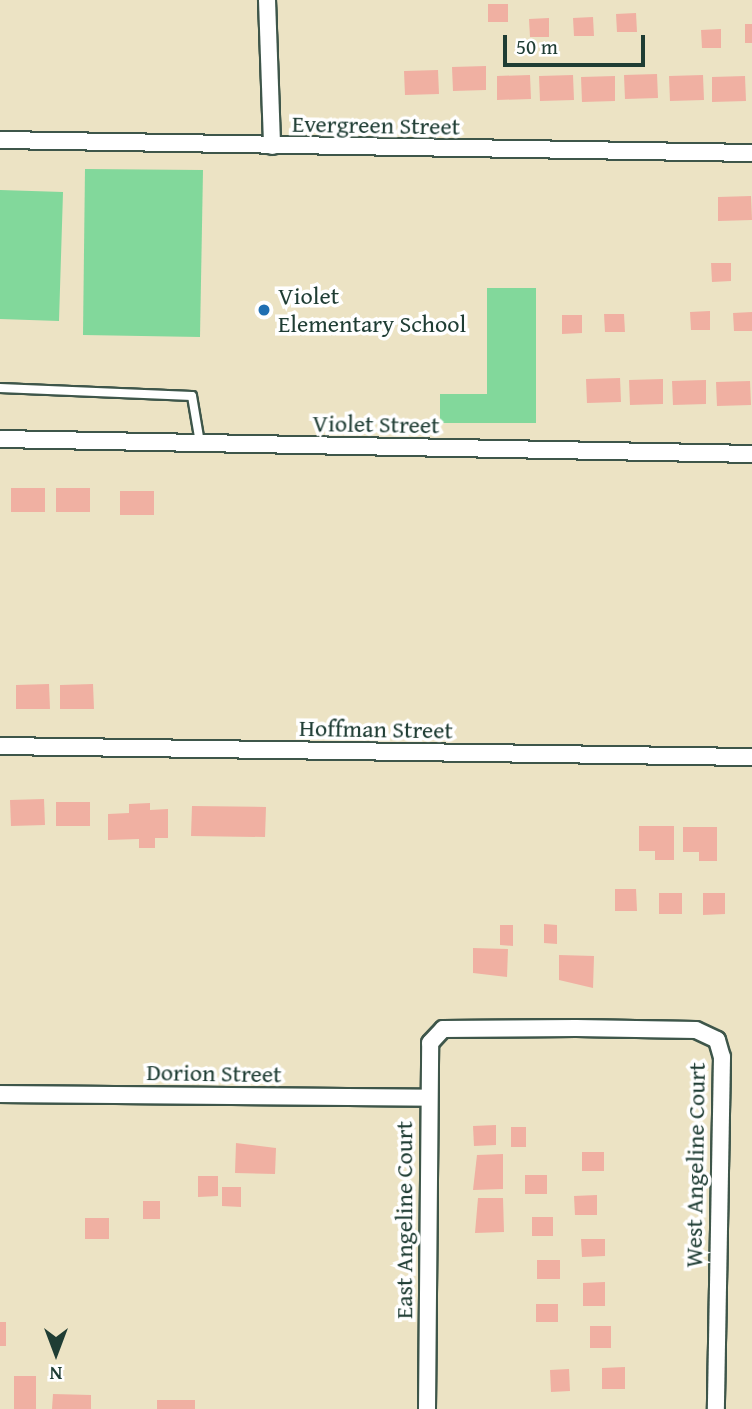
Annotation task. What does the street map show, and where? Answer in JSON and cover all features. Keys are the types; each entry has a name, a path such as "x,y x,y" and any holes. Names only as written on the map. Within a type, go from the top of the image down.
{"street":[{"path":"267,0 272,146"},
{"name":"Evergreen Street","path":"0,140 752,153"},
{"name":"Violet Street","path":"0,439 752,454"},
{"name":"Hoffman Street","path":"0,746 752,757"},
{"name":"West Angeline Court","path":"435,1033 443,1029 696,1030 717,1040 722,1057 716,1409"},
{"name":"East Angeline Court","path":"427,1409 427,1098 428,1054 435,1033"},
{"name":"Dorion Street","path":"0,1094 427,1098"}],"lane":[{"path":"0,388 192,396 200,443"}],"green space":[{"path":"85,169 203,170 200,337 83,335"},
{"path":"0,190 63,192 59,321 0,319"},
{"path":"487,288 536,288 536,423 440,423 440,394 487,394"}],"building":[{"path":"488,4 508,4 508,22 488,22"},
{"path":"636,13 637,32 617,32 616,14"},
{"path":"593,17 594,36 574,36 573,18"},
{"path":"549,18 549,37 530,37 529,19"},
{"path":"745,24 752,24 752,43 745,43"},
{"path":"721,29 721,48 702,48 701,30"},
{"path":"486,66 486,90 453,91 452,67"},
{"path":"438,70 439,94 405,95 404,71"},
{"path":"657,74 658,98 625,99 624,75"},
{"path":"530,75 531,99 497,100 497,76"},
{"path":"573,75 574,100 540,101 539,76"},
{"path":"703,75 704,100 670,101 669,76"},
{"path":"615,76 615,101 582,102 581,77"},
{"path":"745,76 746,101 712,102 712,77"},
{"path":"751,196 752,220 718,221 718,197"},
{"path":"711,263 731,263 731,281 712,282"},
{"path":"710,311 710,330 691,330 690,312"},
{"path":"752,312 752,331 734,331 733,313"},
{"path":"604,314 624,314 625,332 605,332"},
{"path":"562,315 582,315 582,333 562,334"},
{"path":"620,378 621,402 587,403 586,379"},
{"path":"663,379 663,404 630,405 629,380"},
{"path":"706,380 706,404 673,405 672,381"},
{"path":"750,381 751,405 717,406 716,382"},
{"path":"11,488 45,488 45,512 11,512"},
{"path":"56,488 90,488 90,512 56,512"},
{"path":"120,491 154,491 154,515 120,515"},
{"path":"49,684 50,709 16,709 16,685"},
{"path":"93,684 94,709 60,709 60,685"},
{"path":"44,799 45,825 11,826 10,800"},
{"path":"56,802 90,802 90,826 56,826"},
{"path":"150,803 150,810 168,809 168,838 155,838 155,848 139,848 139,839 108,840 108,814 129,813 129,804"},
{"path":"192,806 266,807 265,837 191,836"},
{"path":"639,826 674,826 674,860 655,860 655,851 639,851"},
{"path":"683,827 717,827 717,861 699,861 699,852 683,852"},
{"path":"615,889 636,889 637,911 615,911"},
{"path":"659,893 682,893 682,914 659,914"},
{"path":"703,893 725,893 725,914 703,915"},
{"path":"544,924 557,925 557,944 544,943"},
{"path":"500,925 513,925 513,946 500,945"},
{"path":"473,948 508,949 507,977 473,973"},
{"path":"559,955 594,956 593,988 559,980"},
{"path":"496,1125 496,1145 474,1146 473,1126"},
{"path":"511,1127 526,1127 526,1147 511,1147"},
{"path":"236,1143 276,1148 275,1174 235,1173"},
{"path":"582,1152 604,1152 604,1171 582,1171"},
{"path":"503,1154 503,1189 473,1190 477,1155"},
{"path":"525,1175 547,1175 547,1194 525,1194"},
{"path":"198,1176 218,1176 218,1196 198,1197"},
{"path":"222,1187 241,1187 241,1207 222,1206"},
{"path":"597,1195 597,1215 575,1215 574,1196"},
{"path":"478,1198 503,1198 504,1232 475,1233"},
{"path":"143,1201 160,1201 160,1219 143,1219"},
{"path":"532,1217 553,1217 553,1236 532,1236"},
{"path":"85,1218 109,1218 109,1239 85,1239"},
{"path":"581,1239 605,1239 605,1256 582,1257"},
{"path":"537,1260 560,1260 560,1279 537,1279"},
{"path":"605,1282 605,1306 583,1306 583,1283"},
{"path":"536,1304 558,1304 558,1322 536,1322"},
{"path":"0,1322 6,1322 6,1346 0,1346"},
{"path":"590,1326 611,1326 611,1348 590,1348"},
{"path":"625,1367 625,1389 602,1389 602,1368"},
{"path":"569,1369 570,1391 551,1392 550,1370"},
{"path":"14,1376 36,1376 36,1409 14,1409"},
{"path":"53,1394 91,1395 91,1409 52,1409"},
{"path":"157,1400 195,1400 195,1409 157,1409"}],"place":[{"name":"Violet Elementary School","path":"264,310"}]}
